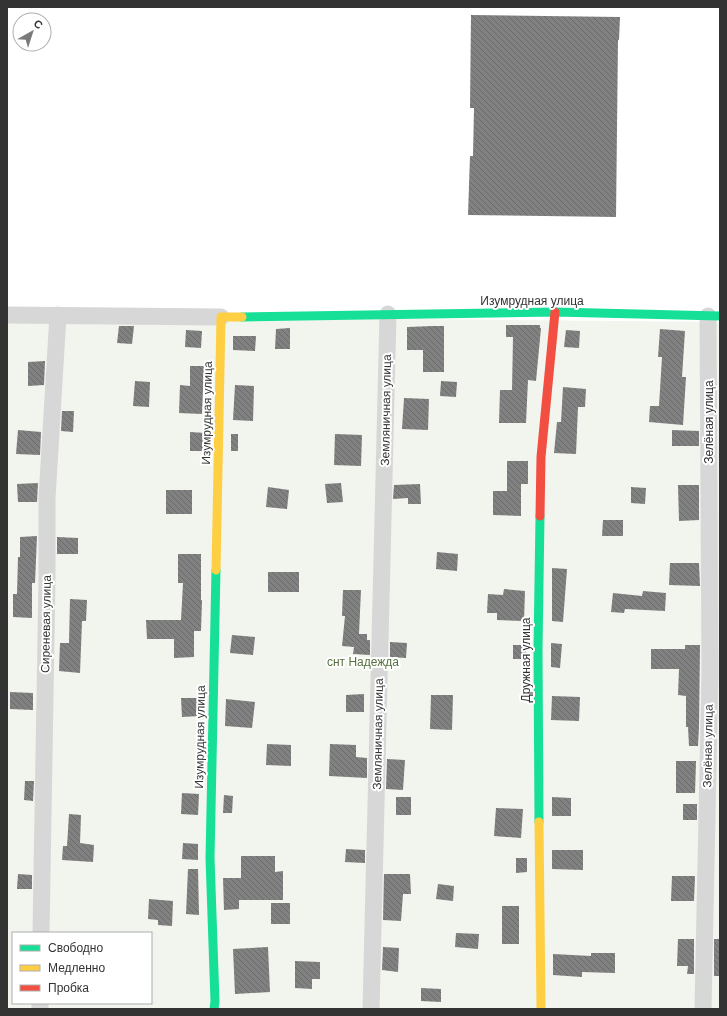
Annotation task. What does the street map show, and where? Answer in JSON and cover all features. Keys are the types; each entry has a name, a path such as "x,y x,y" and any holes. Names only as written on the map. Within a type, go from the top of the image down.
{"street":[{"name":"Изумрудная улица","path":"214,1009 215,1001 210,858 221,317 555,312 714,316"},
{"name":"Дружная улица","path":"541,1009 538,648 541,465 555,312"},
{"name":"Земляничная улица","path":"371,1009 388,314"},
{"path":"7,315 221,317"},
{"name":"Сиреневая улица","path":"41,932 47,498 58,316"},
{"name":"Зелёная улица","path":"703,1009 710,671 714,316"}],"green space":[{"name":"снт Надежда","path":"7,315 720,322 720,1009 7,1009"}],"building":[{"path":"471,15 620,17 618,40 616,217 468,215 470,156 473,156 474,108 470,108"},
{"path":"506,325 540,325 541,328 536,381 528,380 526,423 499,423 500,390 512,390 513,337 506,337"},
{"path":"119,326 134,326 132,344 117,343"},
{"path":"444,326 444,372 423,372 423,350 407,350 407,327"},
{"path":"290,328 290,349 275,349 276,329"},
{"path":"660,329 685,331 682,377 686,377 683,425 649,422 650,406 659,406 662,357 658,357"},
{"path":"186,330 202,331 201,348 185,347"},
{"path":"566,330 580,331 579,348 564,347"},
{"path":"233,336 256,336 255,351 233,350"},
{"path":"45,361 44,385 28,386 28,362"},
{"path":"190,366 204,366 202,414 179,413 180,385 190,386"},
{"path":"135,381 150,382 149,407 133,406"},
{"path":"441,381 457,382 456,397 440,396"},
{"path":"235,385 254,386 253,421 233,420"},
{"path":"563,387 586,389 585,407 578,407 576,454 554,453 557,422 561,422"},
{"path":"404,398 429,399 428,430 402,429"},
{"path":"62,411 74,411 73,432 61,431"},
{"path":"18,430 41,432 40,455 16,454"},
{"path":"672,430 699,431 699,446 672,446"},
{"path":"190,432 206,433 206,451 190,451"},
{"path":"231,434 238,434 238,451 231,451"},
{"path":"335,434 362,435 361,466 334,465"},
{"path":"507,461 528,461 528,484 521,484 521,516 493,515 493,491 507,491"},
{"path":"38,483 37,502 18,502 17,484"},
{"path":"341,483 343,502 327,503 325,484"},
{"path":"420,484 421,504 408,504 408,498 393,499 394,485"},
{"path":"678,485 699,485 699,520 679,521"},
{"path":"268,487 289,490 287,509 266,507"},
{"path":"631,487 646,488 645,504 631,503"},
{"path":"166,490 192,490 192,514 166,514"},
{"path":"603,520 623,520 623,536 602,536"},
{"path":"37,536 35,583 32,583 32,618 13,617 13,594 17,594 20,537"},
{"path":"57,537 78,538 78,554 57,554"},
{"path":"437,552 458,554 457,571 436,569"},
{"path":"178,554 201,554 201,631 194,631 194,657 174,658 174,639 147,639 146,620 181,620 183,583 178,583"},
{"path":"670,563 699,563 700,586 669,585"},
{"path":"552,568 567,569 563,622 552,621"},
{"path":"268,572 299,572 299,592 268,592"},
{"path":"504,589 525,591 524,621 497,620 497,613 487,613 488,594 503,595"},
{"path":"343,590 361,590 359,634 367,634 367,640 370,640 370,655 353,654 354,647 342,646 345,616 342,616"},
{"path":"643,591 666,593 665,611 625,609 624,613 611,612 613,593 642,596"},
{"path":"70,599 87,600 86,621 82,621 80,673 59,671 60,643 69,643"},
{"path":"232,635 255,637 253,655 230,653"},
{"path":"390,642 407,643 406,658 390,657"},
{"path":"551,643 562,644 560,668 551,667"},
{"path":"513,645 526,645 526,659 513,659"},
{"path":"685,645 700,645 699,727 686,727 686,696 678,695 679,669 651,669 651,649 685,649"},
{"path":"10,692 33,693 33,710 10,709"},
{"path":"364,694 364,712 346,712 346,695"},
{"path":"431,695 453,695 452,730 430,729"},
{"path":"552,696 580,697 579,721 551,720"},
{"path":"181,698 201,698 200,716 182,717"},
{"path":"226,699 255,702 252,728 225,726"},
{"path":"688,727 699,727 698,746 689,746"},
{"path":"267,744 291,745 291,766 266,765"},
{"path":"330,744 356,745 356,757 367,758 367,778 329,776"},
{"path":"387,759 405,760 403,790 386,789"},
{"path":"676,761 696,761 695,793 676,793"},
{"path":"25,781 34,781 33,801 24,800"},
{"path":"182,793 199,794 198,815 181,814"},
{"path":"224,795 233,796 232,813 223,813"},
{"path":"396,797 411,797 411,815 396,815"},
{"path":"552,797 571,798 571,816 552,816"},
{"path":"683,804 697,804 697,820 683,820"},
{"path":"496,808 523,809 521,838 494,836"},
{"path":"69,814 81,815 80,843 94,845 93,862 62,860 63,846 67,846"},
{"path":"183,843 198,844 198,860 182,859"},
{"path":"346,849 365,850 365,863 345,862"},
{"path":"552,850 583,850 583,870 552,869"},
{"path":"241,856 275,856 275,872 283,871 283,900 239,900 239,909 224,910 223,878 241,878"},
{"path":"516,858 527,858 527,872 516,873"},
{"path":"188,869 198,869 199,915 186,914"},
{"path":"18,874 32,875 32,889 17,889"},
{"path":"384,874 410,874 411,894 403,894 401,921 383,920"},
{"path":"672,876 695,876 694,901 671,901"},
{"path":"438,884 454,886 453,901 436,899"},
{"path":"149,899 173,901 172,926 158,925 158,920 148,919"},
{"path":"271,903 290,903 290,924 271,924"},
{"path":"502,906 519,906 519,944 502,944"},
{"path":"456,933 479,934 478,949 455,947"},
{"path":"678,939 694,939 694,974 687,974 688,966 677,966"},
{"path":"714,939 720,939 720,976 714,976"},
{"path":"268,947 270,992 235,994 233,949"},
{"path":"383,947 399,948 398,972 382,970"},
{"path":"591,953 615,953 615,973 582,972 582,977 553,975 553,954 591,956"},
{"path":"295,961 320,962 320,979 312,979 312,989 295,988"},
{"path":"421,988 441,989 441,1002 421,1001"}],"traffic: fast":[{"path":"242,317 555,312 720,316"},
{"path":"539,822 538,649 540,516"},
{"path":"214,1009 215,1001 210,858 216,570"}],"traffic: slow":[{"path":"216,570 221,317 242,317"},
{"path":"539,822 541,1009"}],"traffic: jam":[{"path":"540,516 541,457 555,312"}]}
